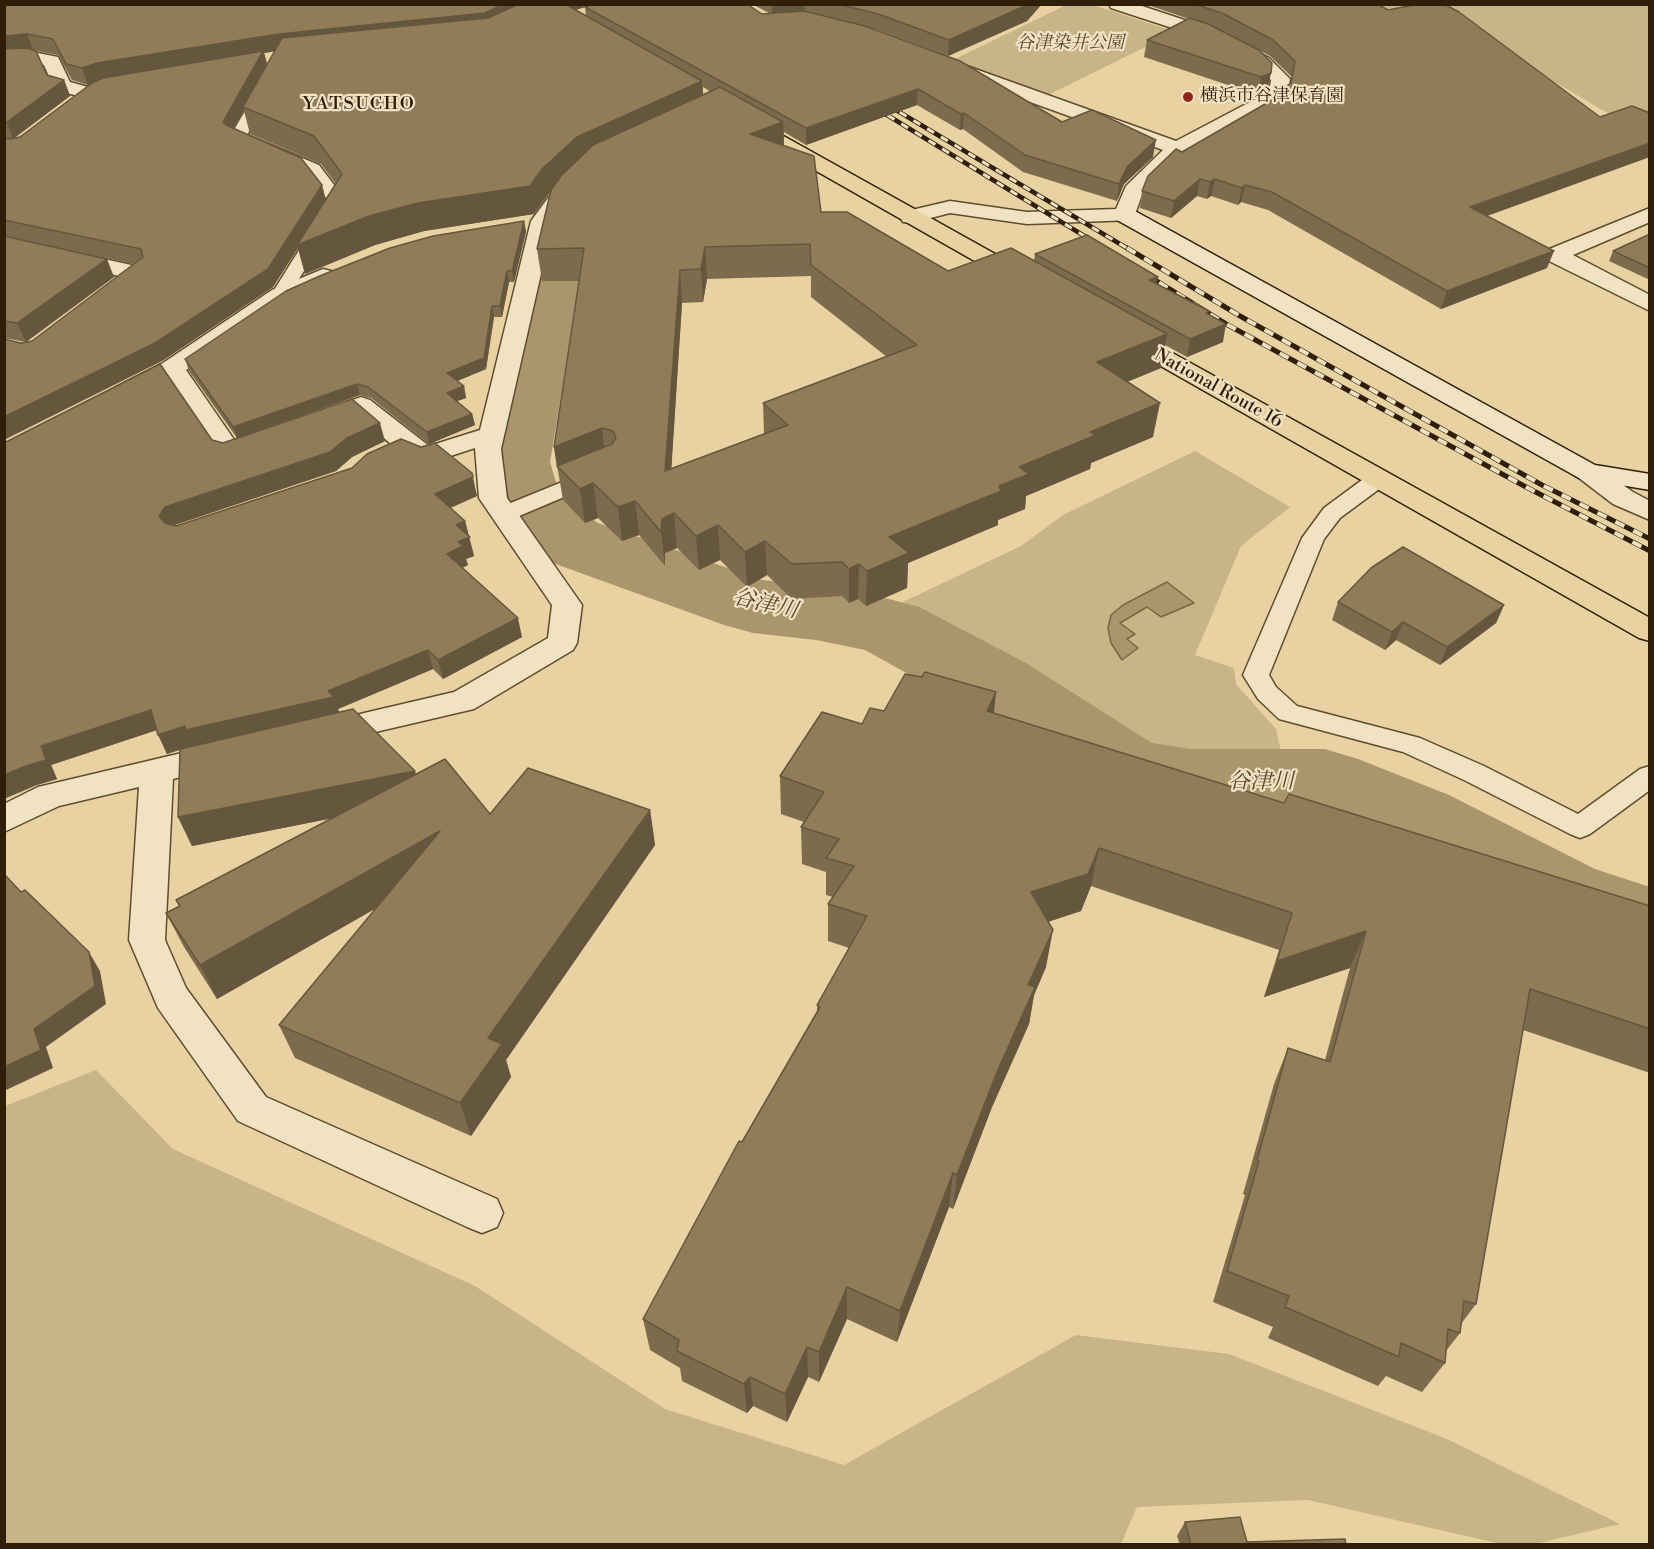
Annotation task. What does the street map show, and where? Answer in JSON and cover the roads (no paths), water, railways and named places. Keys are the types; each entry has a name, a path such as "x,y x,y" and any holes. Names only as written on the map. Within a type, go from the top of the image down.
{"highway":[{"path":"734,117 1046,292"},
{"name":"National Route 16","path":"1098,322 1650,631"}],"street":[{"path":"1117,4 1212,35 1263,62 1281,79 1278,95 1177,148 1133,190 1125,215"},
{"path":"4,59 33,57 52,61 62,87 90,93"},
{"path":"937,62 1177,148"},
{"path":"72,106 90,93 104,87 146,80"},
{"path":"293,740 463,701 562,643 567,606 493,498 488,448 531,223 588,170"},
{"path":"912,217 950,207 1027,218 1125,215 1588,472 1623,498 1650,512"},
{"path":"1650,214 1555,255 1650,304"},
{"path":"4,243 137,273 110,292"},
{"path":"109,400 172,368 280,295 345,267"},
{"path":"172,368 230,452 361,405 407,444 426,456 492,434"},
{"path":"380,457 407,444"},
{"path":"1588,472 1650,482"},
{"path":"4,819 50,796 248,750"},
{"path":"157,771 147,939 171,997 252,1109 482,1213"}],"lane":[{"path":"273,74 238,137 313,169 338,202 280,295"},
{"path":"504,514 608,471"},
{"path":"1378,478 1332,513 1314,538 1256,675 1268,693 1288,713 1410,745 1474,773 1580,827 1650,776"}],"waterway":[{"name":"谷津川","path":"611,175 572,215 554,251 513,462 520,491 540,519 570,541 753,606 816,613 889,627 995,684 1129,773 1191,783 1325,783 1415,820 1560,897 1650,928"}],"railway":[{"path":"886,104 1130,250"},
{"path":"874,107 1099,245"},
{"path":"1127,248 1240,316 1542,485 1650,539"},
{"path":"1142,272 1226,324 1526,487 1650,551"}],"place":[{"name":"横浜市谷津保育園","path":"1188,97"}],"district":[{"name":"YATSUCHO","path":"359,105"}],"park label":[{"name":"谷津染井公園","path":"1070,44"}]}
